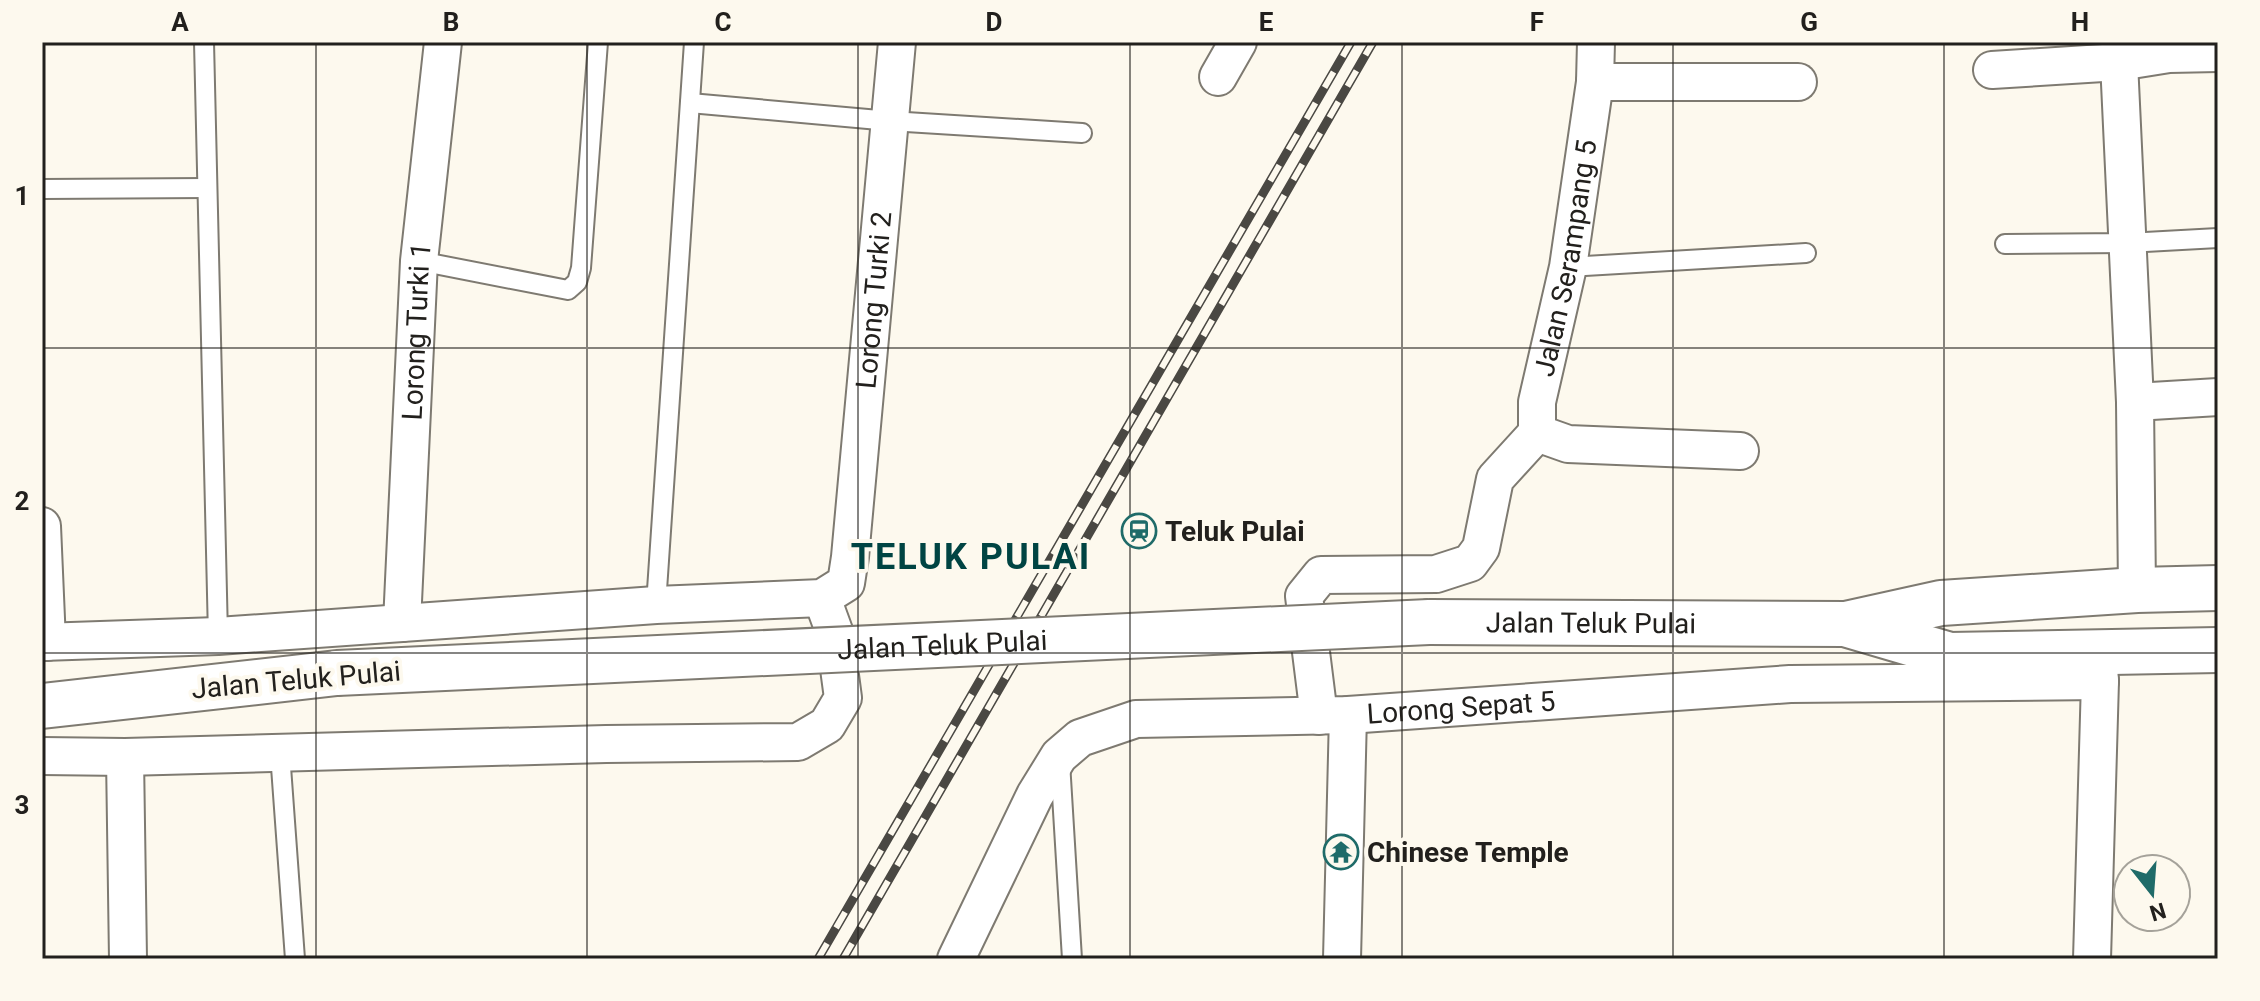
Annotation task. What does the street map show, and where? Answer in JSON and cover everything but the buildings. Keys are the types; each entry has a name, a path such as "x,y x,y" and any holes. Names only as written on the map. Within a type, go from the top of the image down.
{"main road":[{"name":"Jalan Teluk Pulai","path":"42,706 337,673 1429,622 1846,624 1941,603 2218,588"},
{"name":"Jalan Teluk Pulai","path":"1846,624 1950,655 2099,666 2218,650"}],"street":[{"name":"Lorong Turki 1","path":"402,623 419,261 443,42"},
{"name":"Lorong Turki 2","path":"822,598 846,583 850,557 897,42"},
{"path":"1218,77 1238,42"},
{"name":"Jalan Serampang 5","path":"1537,433 1537,402 1568,267 1595,82 1596,42"},
{"path":"1992,70 2119,62 2169,48 2218,53"},
{"path":"2119,62 2135,402 2137,590"},
{"path":"1595,82 1798,82"},
{"path":"2135,402 2218,397"},
{"path":"1342,959 1334,716 1304,596 1321,575 1436,574 1470,563 1481,548 1495,479 1537,433 1568,444 1740,451"},
{"path":"42,526 45,642 218,636 656,605 822,598 834,631 843,698 827,725 798,742 125,757 42,756"},
{"path":"2092,959 2099,666"},
{"name":"Lorong Sepat 5","path":"956,959 1035,795 1059,756 1080,738 1136,719 1334,716 2099,666"},
{"path":"125,757 128,959"}],"lane":[{"path":"204,42 218,636"},
{"path":"419,261 568,290 577,282 581,268 598,42"},
{"path":"656,605 694,42"},
{"path":"690,103 890,121 1082,133"},
{"path":"42,189 207,188"},
{"path":"2005,244 2127,243 2218,238"},
{"path":"1568,267 1806,253"},
{"path":"280,753 295,959"},
{"path":"1059,756 1072,959"}],"railway":[{"path":"818,959 1351,42"},
{"path":"843,959 1373,42"}],"place":[{"name":"Teluk Pulai","path":"1139,531"},
{"name":"Chinese Temple","path":"1341,852"}],"district":[{"name":"TELUK PULAI","path":"971,557"}]}
